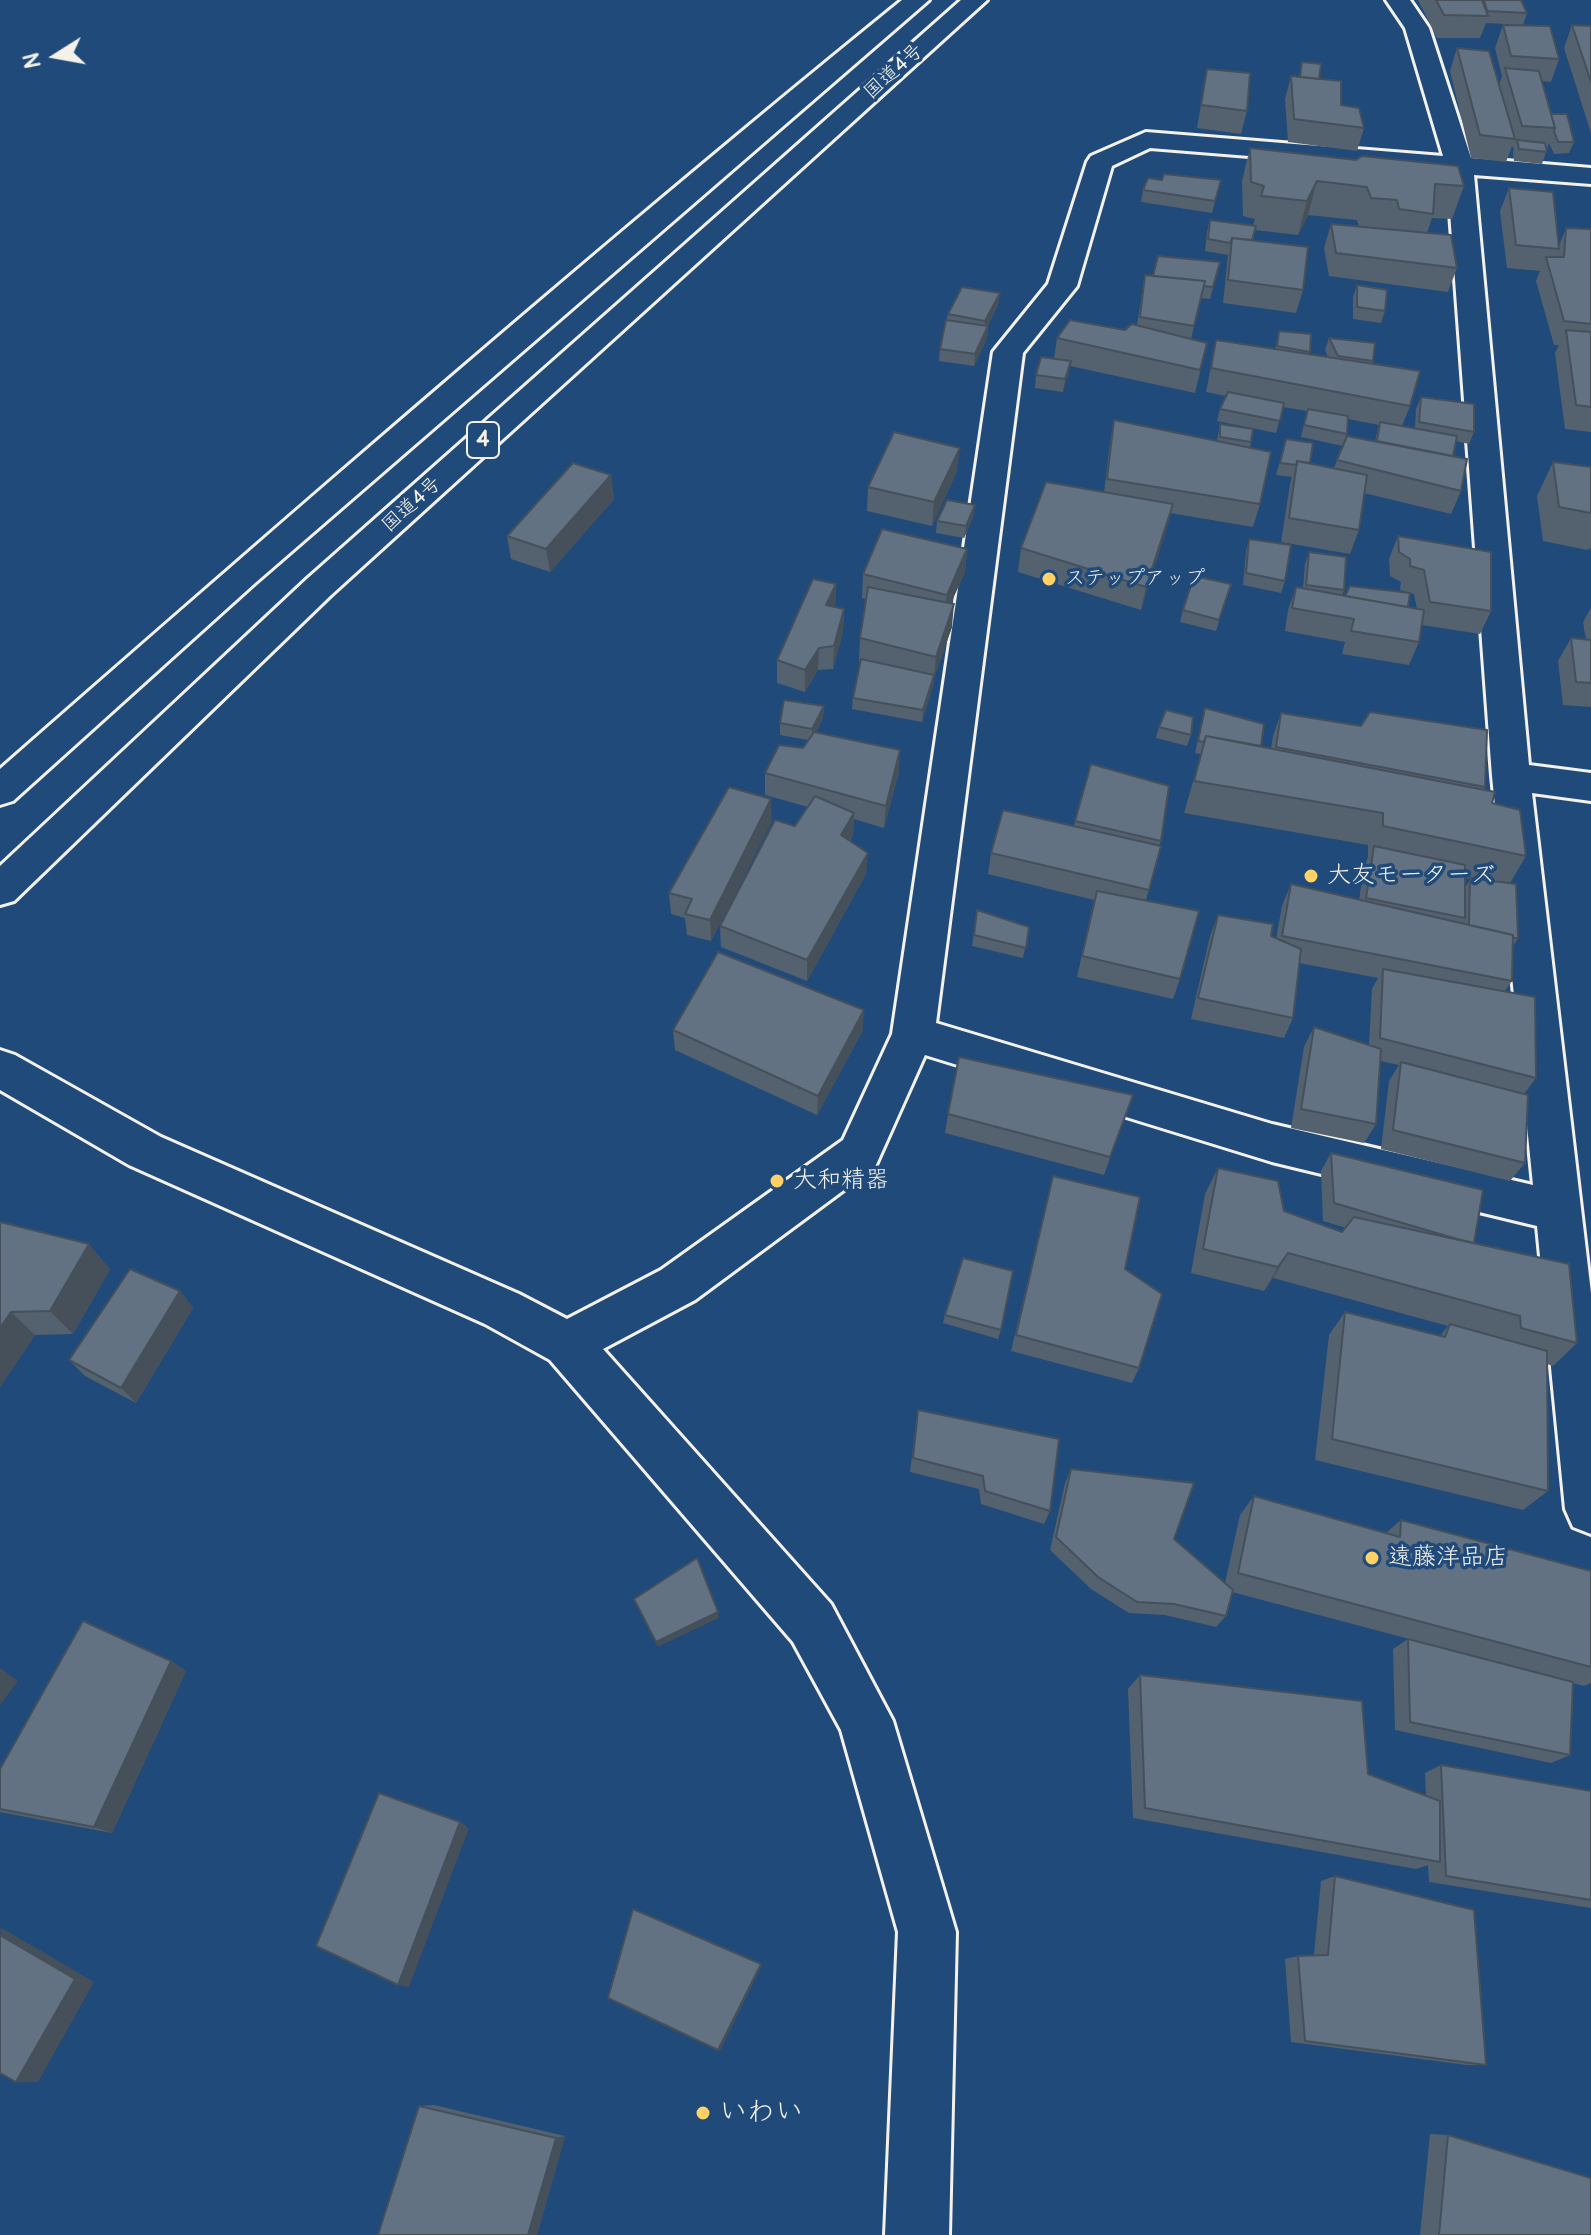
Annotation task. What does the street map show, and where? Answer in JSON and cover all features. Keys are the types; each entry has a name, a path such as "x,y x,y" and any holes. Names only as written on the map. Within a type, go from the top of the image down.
{"main road":[{"name":"国道4号","path":"0,791 243,575 796,99 917,0"},
{"name":"国道4号","path":"0,890 319,587 975,0"},
{"path":"1398,0 1417,28 1460,167 1511,776 1591,1509"},
{"path":"567,1344 678,1285 859,1153 913,1034 1008,352 1062,286 1100,162 1146,140 1591,176"},
{"path":"1511,776 1591,787"},
{"path":"913,1034 1272,1143 1559,1211"},
{"path":"0,1068 145,1151 502,1309 567,1344 812,1623 866,1721 927,1932 917,2235"}],"building":[{"path":"1436,0 1482,0 1488,16 1444,15"},
{"path":"1484,0 1521,0 1527,13 1487,11"},
{"path":"1503,25 1550,26 1559,59 1511,56"},
{"path":"1572,25 1591,26 1591,82"},
{"path":"1457,48 1489,51 1515,139 1480,135"},
{"path":"1302,62 1321,64 1319,79 1300,77"},
{"path":"1505,68 1539,71 1555,128 1522,126"},
{"path":"1207,69 1250,73 1247,111 1201,105"},
{"path":"1291,76 1341,81 1341,105 1359,108 1364,128 1294,119"},
{"path":"1551,114 1567,114 1574,142 1558,142"},
{"path":"1517,140 1545,143 1547,152 1519,149"},
{"path":"1250,148 1356,160 1362,156 1458,166 1464,186 1435,184 1433,214 1399,209 1397,200 1371,198 1367,187 1317,181 1307,201 1261,196 1264,186 1251,182"},
{"path":"1164,174 1221,180 1215,201 1143,190 1148,178 1162,180"},
{"path":"1509,188 1553,192 1559,249 1516,245"},
{"path":"1210,220 1256,226 1252,240 1232,238 1230,243 1208,239"},
{"path":"1331,224 1451,235 1457,268 1336,253"},
{"path":"1566,228 1591,229 1591,324 1564,321 1546,257 1564,257"},
{"path":"1232,238 1308,247 1303,290 1228,280"},
{"path":"1158,256 1220,262 1213,287 1204,286 1205,281 1153,276"},
{"path":"1145,275 1205,281 1194,326 1140,317"},
{"path":"1357,285 1387,290 1385,311 1357,307"},
{"path":"962,287 1000,293 985,321 948,314"},
{"path":"946,320 988,326 975,354 940,349"},
{"path":"1070,320 1125,330 1132,324 1207,343 1200,370 1057,338"},
{"path":"1566,330 1591,332 1591,407 1576,405"},
{"path":"1279,331 1311,334 1310,352 1277,346"},
{"path":"1329,338 1375,343 1373,361 1338,356"},
{"path":"1216,340 1420,371 1410,406 1211,368"},
{"path":"1041,357 1071,361 1065,379 1036,375"},
{"path":"1228,392 1284,403 1280,421 1220,409"},
{"path":"1421,397 1474,404 1474,432 1419,422"},
{"path":"1308,409 1348,416 1347,434 1304,425"},
{"path":"1114,420 1271,452 1260,504 1107,479"},
{"path":"1380,422 1457,436 1453,456 1377,441"},
{"path":"1220,424 1253,429 1251,442 1220,437"},
{"path":"894,432 960,448 934,502 868,487"},
{"path":"1347,436 1467,459 1461,491 1337,460"},
{"path":"1286,439 1313,443 1310,463 1280,463"},
{"path":"1297,461 1367,475 1359,530 1289,518"},
{"path":"1553,462 1591,467 1591,513 1559,507"},
{"path":"573,463 611,475 546,549 507,536"},
{"path":"1046,482 1173,504 1146,587 1021,548"},
{"path":"947,500 975,505 966,526 937,521"},
{"path":"882,529 967,549 947,595 863,574"},
{"path":"1398,536 1491,552 1491,611 1430,602 1424,570 1410,566 1410,559 1399,552"},
{"path":"1249,539 1291,545 1285,581 1246,573"},
{"path":"1309,552 1346,557 1344,590 1306,585"},
{"path":"1194,576 1231,584 1219,620 1183,610"},
{"path":"813,579 836,584 826,605 844,609 834,646 819,648 805,670 777,660"},
{"path":"1350,586 1410,593 1408,607 1345,596"},
{"path":"868,587 954,604 936,657 860,638"},
{"path":"1296,587 1424,610 1419,642 1351,631 1354,619 1292,608"},
{"path":"1571,638 1591,640 1591,683 1576,682"},
{"path":"861,659 934,675 923,710 853,698"},
{"path":"784,700 824,706 812,729 780,723"},
{"path":"1205,708 1264,724 1261,746 1206,736 1204,742 1198,741"},
{"path":"1166,710 1193,717 1191,735 1159,727"},
{"path":"1370,712 1487,730 1485,787 1276,747 1281,713 1361,726"},
{"path":"814,732 900,750 886,806 765,773 779,745 803,748"},
{"path":"1206,736 1495,792 1492,803 1520,810 1526,856 1383,826 1383,813 1194,781"},
{"path":"1091,764 1169,786 1161,841 1075,821"},
{"path":"729,787 771,799 710,920 685,914 692,899 669,893"},
{"path":"815,796 854,813 841,835 868,853 807,960 720,926 775,820 795,826"},
{"path":"1003,810 1161,846 1149,890 991,853"},
{"path":"1374,846 1465,865 1465,918 1366,898"},
{"path":"1470,878 1516,884 1518,938 1469,925"},
{"path":"1291,884 1513,935 1512,981 1282,936"},
{"path":"1097,891 1199,911 1180,979 1082,956"},
{"path":"977,910 1029,927 1026,948 974,935"},
{"path":"1218,915 1273,924 1271,936 1301,949 1293,1018 1198,998"},
{"path":"718,952 864,1010 818,1096 673,1030"},
{"path":"1383,969 1535,997 1536,1078 1380,1038"},
{"path":"1314,1027 1381,1049 1376,1124 1301,1109"},
{"path":"959,1057 1133,1095 1110,1157 948,1114"},
{"path":"1401,1062 1528,1095 1525,1163 1393,1130"},
{"path":"1331,1153 1483,1190 1474,1243 1334,1203"},
{"path":"1218,1168 1278,1181 1284,1211 1342,1232 1354,1217 1569,1264 1577,1343 1521,1328 1520,1316 1288,1253 1278,1267 1203,1249"},
{"path":"1053,1176 1140,1197 1125,1269 1162,1294 1139,1368 1016,1335"},
{"path":"0,1222 89,1244 50,1311 11,1312 0,1328"},
{"path":"963,1258 1013,1271 1001,1330 945,1315"},
{"path":"130,1269 180,1291 121,1388 69,1360"},
{"path":"1345,1312 1445,1337 1450,1324 1547,1351 1548,1491 1332,1439"},
{"path":"918,1410 1059,1439 1050,1511 985,1491 983,1476 913,1458"},
{"path":"1071,1469 1194,1483 1174,1539 1233,1590 1226,1616 1174,1604 1137,1602 1098,1577 1056,1537"},
{"path":"1254,1496 1400,1537 1401,1520 1591,1571 1591,1667 1238,1573"},
{"path":"697,1558 718,1612 656,1642 634,1599"},
{"path":"83,1621 171,1661 94,1827 0,1809 0,1769"},
{"path":"1408,1639 1573,1682 1570,1755 1410,1722"},
{"path":"1140,1675 1362,1701 1368,1774 1440,1801 1440,1862 1145,1808"},
{"path":"1441,1765 1591,1791 1591,1900 1446,1876"},
{"path":"379,1793 460,1822 398,1985 316,1946"},
{"path":"1335,1876 1474,1910 1486,2065 1305,2041 1298,1956 1328,1955"},
{"path":"633,1909 761,1964 718,2050 608,1998"},
{"path":"0,1935 75,1979 16,2082 0,2073"},
{"path":"419,2106 556,2138 528,2235 378,2235"},
{"path":"1448,2135 1591,2178 1591,2235 1439,2235"}],"place":[{"name":"ステップアップ","path":"1049,579"},
{"name":"大友モーターズ","path":"1311,876"},
{"name":"大和精器","path":"777,1181"},
{"name":"遠藤洋品店","path":"1372,1558"},
{"name":"いわい","path":"703,2113"}]}
